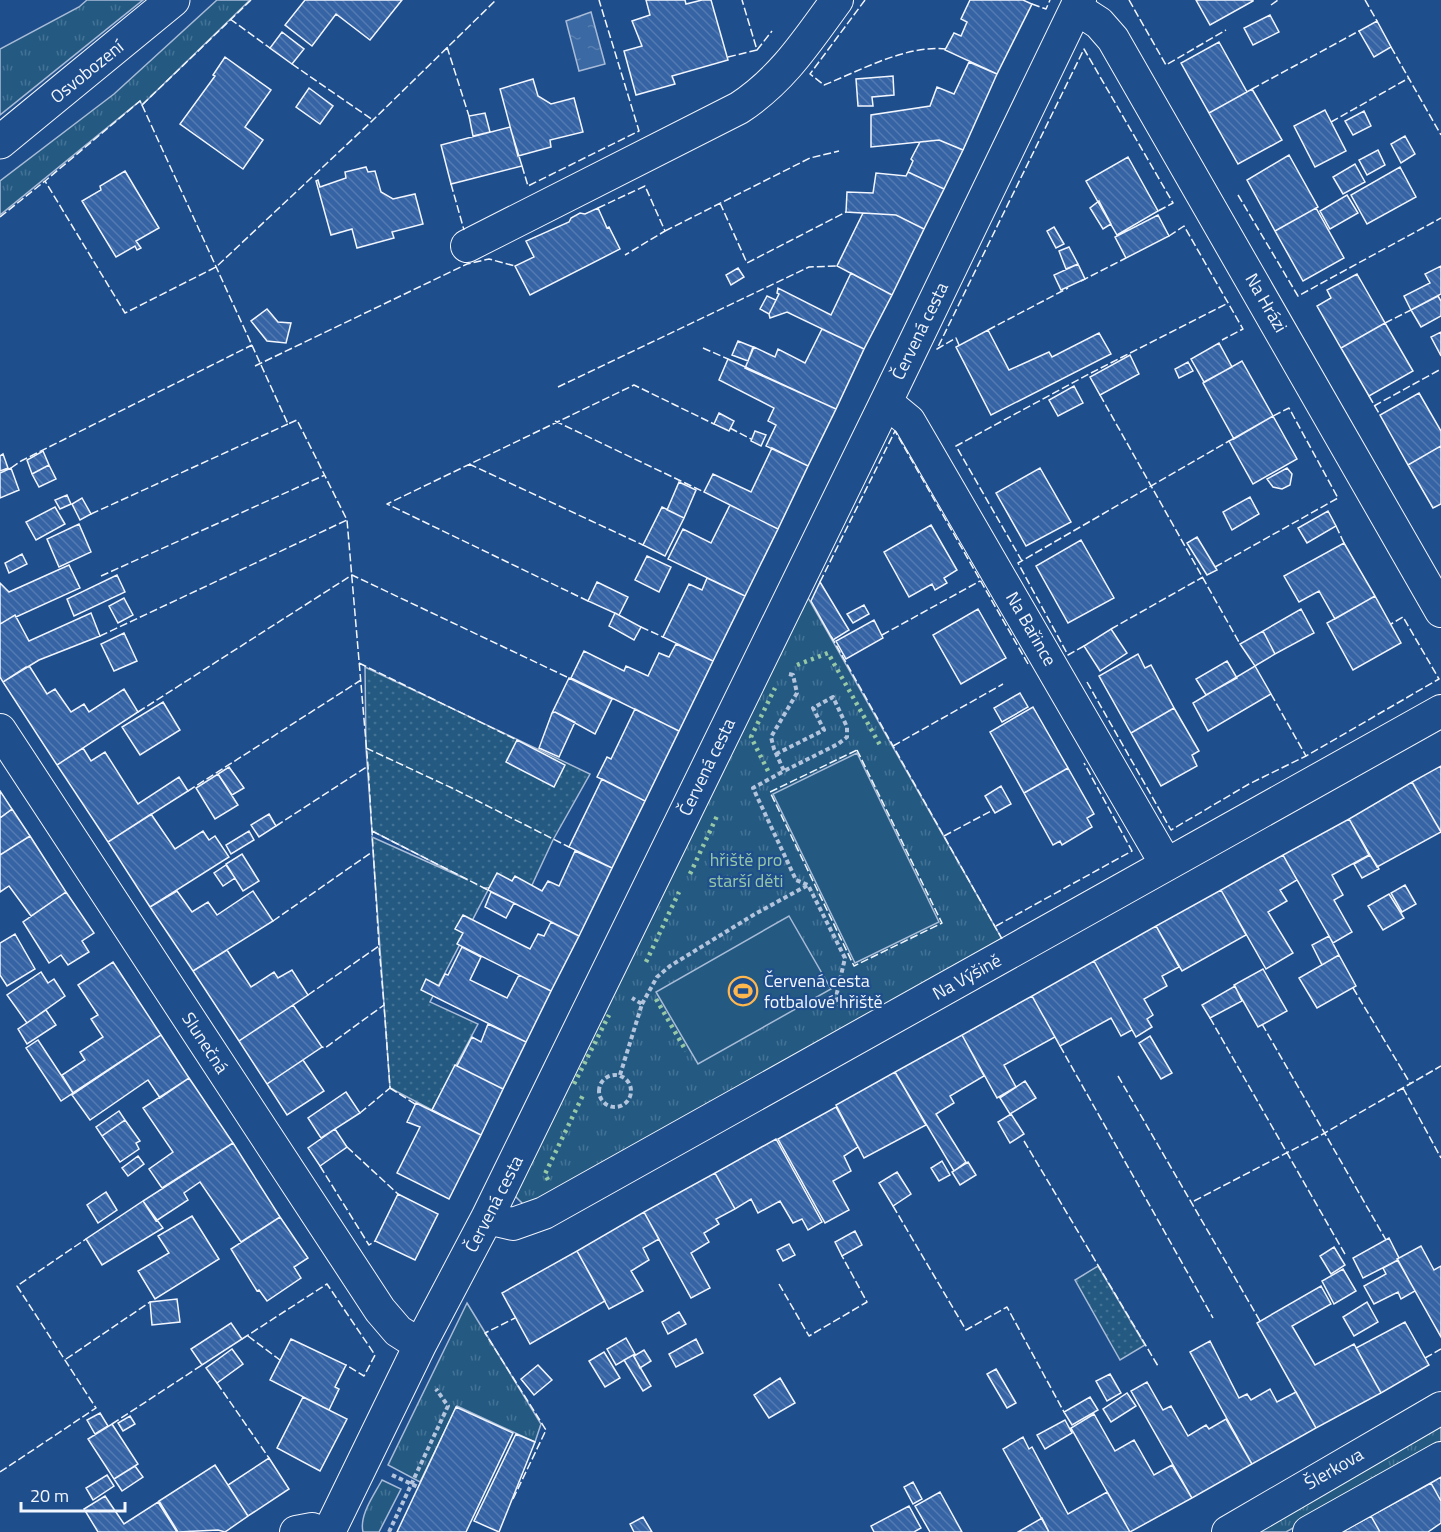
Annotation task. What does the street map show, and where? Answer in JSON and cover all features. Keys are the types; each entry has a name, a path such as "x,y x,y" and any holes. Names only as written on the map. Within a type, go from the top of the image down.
{"main road":[{"name":"Osvobození","path":"0,142 173,0"}],"street":[{"path":"467,246 739,108 779,77 837,0"},
{"name":"Červená cesta","path":"329,1532 420,1346 487,1218 1078,4"},
{"name":"Na Hrázi","path":"1078,4 1113,39 1441,611"},
{"name":"Na Bařince","path":"886,402 903,415 913,428 1166,864"},
{"name":"Na Výšině","path":"487,1218 513,1224 534,1218 1441,711"},
{"name":"Slunečná","path":"0,730 380,1310 398,1331 420,1346"},
{"name":"Šlerkova","path":"1228,1532 1441,1408"},
{"path":"1309,1532 1441,1458"},
{"path":"296,1532 312,1529 319,1532"}],"path":[{"path":"759,659 793,675 797,693 771,737 784,771"},
{"path":"776,754 824,730 813,708 833,697 847,727 847,736 838,744 753,788 796,880 808,885 845,958 836,997 848,1020 840,1035 832,1040 836,1050"},
{"path":"620,1075 642,1004 657,977 670,966 754,914 808,885"},
{"path":"602,982 642,1004"},
{"path":"620,1075 630,1086 630,1096 624,1105 609,1107 599,1096 599,1085 605,1077 620,1075"},
{"path":"389,1532 448,1406 431,1382"},
{"path":"396,1477 418,1488"}],"green space":[{"path":"87,0 143,0 0,115 0,49 79,7"},
{"path":"217,0 250,0 142,105 140,101 0,215 0,181 114,94"},
{"name":"hřiště pro starší děti","path":"807,596 1002,939 543,1199 523,1204 514,1195"},
{"path":"365,667 590,774 553,840 532,885 484,888 488,890 430,1002 478,1024 432,1110 390,1088 372,837 468,880 372,831 366,748"},
{"path":"857,753 939,922 855,963 773,794"},
{"name":"Červená cesta fotbalové hřiště","path":"789,916 831,989 698,1064 656,992"},
{"path":"1098,1266 1145,1345 1120,1360 1075,1280"},
{"path":"467,1303 541,1424 535,1442 457,1406 420,1482 388,1465"},
{"path":"1441,1417 1441,1445 1286,1532 1246,1532"},
{"path":"382,1480 401,1489 379,1532 363,1532 365,1512"}],"water":[{"path":"591,12 605,64 579,71 566,21"}],"building":[{"path":"305,0 402,0 370,40 336,14 312,46 285,25"},
{"path":"646,0 685,0 686,4 711,0 728,60 672,76 675,84 636,95 624,51 642,46 632,21 650,15"},
{"path":"970,0 1023,0 1032,4 997,74 945,50 954,33 961,36 967,22 961,19"},
{"path":"1196,0 1253,0 1253,1 1210,25"},
{"path":"1270,15 1279,32 1253,45 1244,28"},
{"path":"1377,21 1391,47 1374,57 1359,31"},
{"path":"282,32 304,49 292,64 270,48"},
{"path":"1219,42 1247,92 1209,113 1181,63"},
{"path":"225,57 271,90 245,127 263,140 243,169 180,124 215,76 213,75"},
{"path":"969,62 997,74 963,150 939,140 871,147 871,115 930,106 937,87 954,94"},
{"path":"893,76 894,95 872,97 873,106 858,106 856,79"},
{"path":"533,79 538,96 551,104 574,98 583,132 550,140 551,147 518,156 500,89"},
{"path":"309,88 333,106 320,124 296,107"},
{"path":"1252,89 1282,140 1238,164 1209,113"},
{"path":"1325,110 1346,151 1315,167 1294,126"},
{"path":"1364,111 1371,126 1353,135 1345,121"},
{"path":"485,113 490,132 473,136 469,116"},
{"path":"510,127 522,166 451,184 441,145"},
{"path":"1405,136 1415,154 1401,163 1391,144"},
{"path":"939,140 963,150 944,189 908,172 913,161 911,159 920,142"},
{"path":"1378,150 1385,165 1367,175 1359,160"},
{"path":"1289,155 1318,207 1275,231 1247,180"},
{"path":"1128,157 1158,211 1117,235 1086,181"},
{"path":"1355,164 1365,182 1343,194 1333,177"},
{"path":"366,167 368,172 375,171 381,192 393,199 415,194 423,224 392,232 394,238 357,248 352,229 331,235 316,181 318,180 320,187 346,178 345,172"},
{"path":"1400,167 1416,197 1367,224 1351,195"},
{"path":"125,171 159,228 136,241 141,248 137,250 135,246 116,257 82,201 101,190 100,186"},
{"path":"908,172 944,189 924,229 896,215 846,212 847,192 873,193 876,173 906,176"},
{"path":"1347,195 1358,213 1330,229 1320,211"},
{"path":"1099,201 1111,224 1103,229 1090,208"},
{"path":"598,208 620,249 530,295 515,266 534,257 526,241 569,222 571,218 580,213 585,214"},
{"path":"1316,208 1344,258 1303,281 1275,231"},
{"path":"863,213 896,215 924,229 892,295 837,266"},
{"path":"1158,215 1169,236 1126,258 1115,237"},
{"path":"1054,227 1064,244 1056,248 1047,231"},
{"path":"1069,247 1078,264 1066,269 1059,251"},
{"path":"1078,264 1085,279 1061,290 1054,275"},
{"path":"1441,266 1441,294 1411,310 1404,296 1430,283 1425,274"},
{"path":"738,268 744,277 731,285 726,275"},
{"path":"851,273 892,295 864,349 787,312 770,318 769,314 779,294 777,293 778,288 831,315"},
{"path":"1357,274 1385,323 1341,348 1317,306 1331,298 1327,290"},
{"path":"767,296 776,300 769,314 760,309"},
{"path":"1438,296 1441,301 1441,316 1421,327 1411,310"},
{"path":"267,309 278,322 291,323 286,343 267,341 251,321"},
{"path":"1385,323 1413,371 1369,396 1341,348"},
{"path":"822,329 864,349 836,409 745,368 754,347 775,357 778,349 805,363"},
{"path":"988,330 1009,370 1049,352 1052,357 1099,333 1111,354 991,415 956,347"},
{"path":"1441,332 1441,356 1431,337"},
{"path":"738,341 753,347 748,361 732,355"},
{"path":"1219,343 1232,367 1204,382 1191,359"},
{"path":"1130,355 1139,374 1100,395 1090,377"},
{"path":"728,359 836,409 808,466 766,446 776,425 768,421 774,408 719,380"},
{"path":"1242,361 1273,416 1234,439 1203,383"},
{"path":"1188,362 1193,371 1179,378 1175,369"},
{"path":"1074,386 1083,403 1058,416 1049,400"},
{"path":"1419,393 1441,431 1441,446 1408,465 1380,415"},
{"path":"719,413 734,421 729,431 714,424"},
{"path":"1273,416 1297,459 1253,484 1229,441"},
{"path":"755,431 766,435 761,446 751,441"},
{"path":"1441,446 1441,504 1433,508 1408,465"},
{"path":"772,448 808,466 778,529 704,492 713,474 751,492"},
{"path":"43,451 49,465 32,474 27,460"},
{"path":"3,454 8,468 0,471 0,456"},
{"path":"49,465 56,479 39,487 32,474"},
{"path":"11,468 19,490 0,498 0,473"},
{"path":"1040,468 1071,522 1026,546 996,493"},
{"path":"1287,468 1292,474 1290,485 1282,489 1273,487 1267,479"},
{"path":"679,482 696,490 684,518 667,510"},
{"path":"67,495 71,504 60,509 55,500"},
{"path":"1250,497 1259,514 1232,530 1223,512"},
{"path":"82,498 91,514 80,520 72,504"},
{"path":"730,505 778,529 745,596 668,559 683,529 711,543"},
{"path":"55,507 65,524 36,540 26,522"},
{"path":"662,507 684,518 665,556 643,545"},
{"path":"1328,511 1336,526 1307,543 1298,528"},
{"path":"79,524 91,552 59,567 47,539"},
{"path":"931,525 957,570 944,578 947,583 935,590 932,584 909,597 884,552"},
{"path":"1197,537 1217,570 1207,575 1187,543"},
{"path":"1081,540 1114,598 1068,623 1036,566"},
{"path":"1344,543 1375,596 1335,619 1319,591 1299,602 1284,576"},
{"path":"22,554 27,564 9,573 5,563"},
{"path":"647,556 671,567 659,592 635,580"},
{"path":"69,565 80,588 16,617 15,615 0,624 0,583 9,592"},
{"path":"117,575 125,592 74,616 67,599"},
{"path":"707,578 745,596 713,661 663,637 689,584 702,590"},
{"path":"597,582 628,597 619,615 588,601"},
{"path":"820,582 849,630 833,640 811,601"},
{"path":"1375,596 1401,643 1353,670 1327,623"},
{"path":"124,598 133,615 118,623 109,606"},
{"path":"864,605 869,614 853,623 847,614"},
{"path":"978,609 1006,658 961,684 933,635"},
{"path":"1301,609 1314,633 1275,654 1263,631"},
{"path":"91,613 100,636 39,660 3,682 0,677 0,624 15,615 29,641"},
{"path":"615,613 641,627 634,640 609,626"},
{"path":"874,620 883,638 846,659 836,641"},
{"path":"1111,629 1127,653 1100,671 1084,646"},
{"path":"1263,631 1275,654 1255,666 1240,644"},
{"path":"124,633 137,661 114,671 101,644"},
{"path":"676,644 713,661 679,731 571,678 584,651 624,671 626,666 648,676 659,653 669,657"},
{"path":"1138,654 1145,668 1151,665 1174,708 1131,733 1099,676"},
{"path":"1227,661 1237,678 1206,695 1196,679"},
{"path":"1255,666 1271,694 1208,731 1193,703"},
{"path":"26,667 30,667 47,694 55,689 71,712 84,704 89,712 124,689 138,712 57,765 3,682"},
{"path":"569,678 612,699 595,734 555,712 552,713"},
{"path":"1020,693 1028,707 1002,722 994,708"},
{"path":"163,702 180,730 140,755 122,727"},
{"path":"1033,707 1068,768 1024,793 990,732"},
{"path":"1174,708 1199,751 1192,755 1197,766 1161,786 1131,733"},
{"path":"635,709 679,731 645,801 597,777 607,757 611,759"},
{"path":"555,712 575,722 559,757 539,748 552,713"},
{"path":"517,740 565,765 554,787 506,762"},
{"path":"83,748 91,761 105,752 138,804 179,777 188,791 108,842 57,765"},
{"path":"1441,766 1441,832 1412,782"},
{"path":"229,767 244,788 232,795 218,774"},
{"path":"1068,768 1094,814 1087,818 1092,827 1062,845 1060,841 1053,845 1024,793"},
{"path":"218,774 238,805 215,819 196,788"},
{"path":"602,779 645,801 612,868 569,847"},
{"path":"1412,782 1441,832 1377,867 1349,819"},
{"path":"1001,786 1011,804 995,813 985,796"},
{"path":"0,791 12,809 0,818"},
{"path":"12,809 30,836 0,855 0,818"},
{"path":"151,814 175,849 203,831 209,840 215,836 229,857 150,907 108,842"},
{"path":"269,814 276,826 259,837 251,825"},
{"path":"1349,819 1369,855 1332,875 1343,895 1334,900 1352,932 1333,943 1283,855"},
{"path":"249,831 254,840 231,854 226,845"},
{"path":"30,836 66,892 31,916 9,886 0,892 0,855"},
{"path":"575,851 612,868 579,936 488,890 497,873 512,881 515,876 542,891 548,881 559,886"},
{"path":"242,854 259,881 243,891 226,864"},
{"path":"1283,855 1297,880 1280,890 1287,901 1268,912 1293,953 1266,969 1221,890"},
{"path":"1370,855 1379,869 1362,878 1354,864"},
{"path":"226,865 235,878 223,886 214,873"},
{"path":"1405,885 1416,904 1402,912 1391,893"},
{"path":"1221,890 1246,935 1182,971 1156,926"},
{"path":"177,891 192,912 208,902 217,915 253,891 273,921 193,971 150,907"},
{"path":"66,892 94,933 82,941 89,952 68,965 61,955 49,963 23,922"},
{"path":"491,892 514,903 506,918 485,907"},
{"path":"1389,894 1404,918 1383,930 1368,906"},
{"path":"463,915 530,949 538,934 544,936 551,922 579,936 551,991 457,944 463,933 455,929"},
{"path":"1156,926 1179,967 1162,976 1167,986 1144,999 1153,1015 1147,1019 1152,1027 1136,1037 1094,961"},
{"path":"15,934 35,969 7,986 0,975 0,943"},
{"path":"1329,936 1339,955 1322,965 1312,945"},
{"path":"462,947 481,957 470,980 507,998 519,975 551,991 526,1042 421,990 426,979 439,986 445,974 448,975"},
{"path":"227,950 251,987 274,972 278,978 292,970 308,995 239,1041 193,971"},
{"path":"1339,955 1356,986 1317,1008 1299,978"},
{"path":"1094,961 1132,1030 1121,1036 1111,1018 1060,1046 1032,996"},
{"path":"113,962 161,1035 73,1093 62,1075 85,1060 80,1052 103,1037 91,1019 98,1015 78,985"},
{"path":"1263,969 1287,1011 1258,1027 1234,985"},
{"path":"41,972 48,983 54,979 65,996 27,1023 7,995"},
{"path":"1235,986 1242,1001 1210,1018 1202,1005"},
{"path":"1032,996 1055,1037 1004,1065 1016,1087 997,1098 962,1035"},
{"path":"293,1005 322,1047 267,1084 239,1041"},
{"path":"46,1010 56,1025 27,1044 18,1029"},
{"path":"488,1024 526,1042 503,1089 457,1066 472,1037 481,1042"},
{"path":"161,1035 189,1078 160,1098 148,1080 90,1120 72,1095"},
{"path":"962,1035 984,1076 950,1096 954,1103 936,1114 966,1162 954,1171 895,1072"},
{"path":"1150,1036 1172,1073 1161,1079 1139,1043"},
{"path":"38,1040 73,1093 61,1101 26,1048"},
{"path":"303,1060 324,1091 287,1115 267,1084"},
{"path":"455,1065 503,1089 481,1135 432,1110"},
{"path":"895,1072 926,1125 864,1158 836,1105"},
{"path":"189,1078 233,1143 162,1188 149,1169 173,1152 143,1108"},
{"path":"1025,1081 1036,1098 1010,1114 1000,1098"},
{"path":"346,1092 360,1113 321,1138 308,1118"},
{"path":"416,1103 481,1135 449,1199 397,1173 420,1127 407,1122"},
{"path":"836,1107 858,1147 844,1156 851,1171 833,1181 849,1210 825,1223 778,1139"},
{"path":"119,1111 125,1120 102,1136 96,1127"},
{"path":"1011,1114 1024,1134 1010,1143 998,1122"},
{"path":"125,1120 140,1141 136,1143 139,1149 120,1162 102,1136"},
{"path":"335,1129 347,1147 320,1166 308,1148"},
{"path":"776,1139 822,1222 808,1230 802,1219 793,1223 780,1201 758,1213 751,1199 735,1209 715,1173"},
{"path":"233,1143 280,1217 241,1242 200,1182 184,1193 188,1200 156,1221 143,1201"},
{"path":"138,1156 144,1164 128,1176 122,1168"},
{"path":"942,1161 950,1175 939,1181 931,1168"},
{"path":"968,1162 976,1175 960,1185 952,1172"},
{"path":"897,1172 911,1194 893,1206 879,1183"},
{"path":"715,1173 735,1209 716,1219 719,1224 704,1233 709,1242 691,1253 710,1288 691,1298 644,1212"},
{"path":"106,1192 117,1210 98,1223 87,1205"},
{"path":"398,1194 438,1214 415,1260 375,1241"},
{"path":"143,1201 163,1228 102,1265 86,1239"},
{"path":"644,1212 659,1239 643,1248 649,1260 631,1271 643,1291 609,1309 577,1251"},
{"path":"192,1216 219,1259 155,1299 138,1271 169,1253 158,1236"},
{"path":"280,1217 308,1258 294,1267 301,1278 267,1301 259,1290 257,1291 231,1249"},
{"path":"855,1231 862,1245 842,1256 835,1242"},
{"path":"1389,1238 1398,1260 1363,1278 1353,1258"},
{"path":"789,1244 795,1255 783,1261 777,1250"},
{"path":"1421,1246 1434,1270 1441,1266 1441,1337 1397,1259"},
{"path":"1334,1247 1345,1265 1331,1274 1320,1256"},
{"path":"577,1251 605,1301 530,1344 502,1293"},
{"path":"1398,1260 1415,1291 1401,1299 1398,1292 1374,1304 1364,1286 1386,1274 1383,1268"},
{"path":"1343,1269 1356,1291 1334,1304 1322,1281"},
{"path":"1321,1286 1331,1304 1292,1326 1315,1365 1354,1344 1381,1393 1316,1428 1257,1323"},
{"path":"177,1299 180,1322 152,1325 150,1302"},
{"path":"1367,1302 1378,1322 1354,1336 1343,1317"},
{"path":"679,1312 686,1324 668,1334 662,1322"},
{"path":"1405,1322 1429,1365 1381,1393 1356,1348"},
{"path":"231,1323 242,1339 202,1365 191,1349"},
{"path":"626,1338 635,1354 616,1365 607,1349"},
{"path":"291,1339 346,1365 335,1387 339,1389 329,1410 270,1380"},
{"path":"696,1339 703,1353 676,1367 669,1354"},
{"path":"1210,1341 1239,1398 1247,1394 1251,1400 1270,1389 1277,1402 1296,1392 1316,1428 1252,1464 1190,1352"},
{"path":"232,1349 243,1364 217,1383 206,1368"},
{"path":"644,1350 651,1361 640,1368 634,1356"},
{"path":"604,1352 620,1378 605,1387 589,1361"},
{"path":"633,1355 651,1386 643,1391 624,1360"},
{"path":"538,1365 552,1380 534,1395 521,1379"},
{"path":"996,1369 1016,1403 1007,1408 987,1374"},
{"path":"1110,1374 1121,1393 1107,1401 1096,1381"},
{"path":"780,1378 795,1403 769,1418 754,1395"},
{"path":"1147,1382 1163,1410 1171,1406 1188,1436 1206,1425 1209,1429 1226,1419 1252,1464 1192,1498 1131,1391"},
{"path":"1127,1393 1136,1406 1111,1422 1103,1409"},
{"path":"303,1397 347,1419 320,1471 277,1448"},
{"path":"1090,1397 1098,1410 1072,1425 1064,1412"},
{"path":"456,1407 513,1433 466,1532 397,1532"},
{"path":"100,1413 108,1426 95,1434 87,1420"},
{"path":"1094,1414 1115,1451 1134,1440 1154,1475 1172,1465 1192,1498 1130,1532 1071,1428"},
{"path":"130,1416 135,1424 123,1431 118,1423"},
{"path":"1065,1420 1072,1433 1045,1449 1037,1435"},
{"path":"112,1424 138,1464 114,1479 88,1439"},
{"path":"516,1434 535,1442 499,1532 474,1521"},
{"path":"1023,1437 1029,1449 1032,1447 1068,1514 1107,1492 1130,1532 1049,1532 1003,1449"},
{"path":"269,1458 289,1489 248,1516 228,1485"},
{"path":"215,1465 248,1516 225,1532 218,1530 178,1532 159,1501"},
{"path":"135,1466 143,1477 122,1491 114,1479"},
{"path":"107,1475 114,1486 93,1500 86,1488"},
{"path":"1441,1477 1441,1501 1431,1483"},
{"path":"913,1482 922,1499 913,1504 904,1487"},
{"path":"1431,1483 1441,1501 1441,1523 1428,1532 1380,1532 1371,1516"},
{"path":"940,1492 962,1532 930,1532 915,1506"},
{"path":"105,1496 124,1524 158,1502 177,1532 98,1532 84,1509"},
{"path":"909,1506 921,1528 914,1532 874,1532 871,1526"},
{"path":"1371,1516 1380,1532 1342,1532"},
{"path":"643,1517 652,1532 634,1532 630,1524"},
{"path":"1042,1518 1049,1532 1018,1532"}],"hedge":[{"path":"797,665 828,653 880,745"},
{"path":"768,771 751,737 775,688"},
{"path":"690,874 717,816"},
{"path":"646,962 679,892"},
{"path":"656,999 686,1051"},
{"path":"574,1084 609,1015"},
{"path":"548,1180 545,1174 584,1093"}],"fence":[{"path":"251,0 142,105 140,101 45,181 125,313 216,267 373,120 496,0"},
{"path":"522,166 528,186 639,131 599,0"},
{"path":"728,57 757,50 742,0"},
{"path":"865,0 810,74 824,85 899,55 915,51 946,49"},
{"path":"1032,4 1046,9 1050,0"},
{"path":"1129,0 1166,65 1226,30"},
{"path":"1271,5 1278,0"},
{"path":"1365,0 1377,21"},
{"path":"230,19 270,48"},
{"path":"757,50 772,31"},
{"path":"1252,89 1359,31"},
{"path":"447,47 469,116"},
{"path":"1391,47 1441,135"},
{"path":"959,345 956,338 937,349 1084,49 1173,203 1158,211"},
{"path":"292,64 373,120"},
{"path":"1331,122 1409,78"},
{"path":"142,105 288,424 297,420 347,520 368,766 379,946"},
{"path":"665,231 810,158 839,151"},
{"path":"0,217 45,181"},
{"path":"451,184 464,230"},
{"path":"598,208 645,186 665,231 625,255"},
{"path":"1238,195 1298,296 1441,218"},
{"path":"720,203 747,263 846,212"},
{"path":"1169,236 1184,226 1243,329 1222,340"},
{"path":"1081,281 1126,258"},
{"path":"255,366 467,264 489,259 515,266"},
{"path":"558,387 809,267 837,266"},
{"path":"988,330 1068,288"},
{"path":"1022,561 956,446 1089,374 1228,303"},
{"path":"1385,323 1411,310"},
{"path":"11,468 252,345"},
{"path":"703,348 728,359"},
{"path":"1374,406 1441,369"},
{"path":"588,601 387,504 634,385 714,424"},
{"path":"1100,395 1240,644"},
{"path":"1369,396 1380,415"},
{"path":"1215,567 1338,498 1289,408 1273,416"},
{"path":"555,421 704,492"},
{"path":"91,514 288,424"},
{"path":"730,428 751,439"},
{"path":"820,582 895,431 1028,664"},
{"path":"1084,646 1068,655 1018,563 1229,441"},
{"path":"469,464 643,545"},
{"path":"101,576 325,475"},
{"path":"100,636 347,520"},
{"path":"1336,526 1344,543"},
{"path":"138,712 352,575 569,678"},
{"path":"1111,629 1203,577"},
{"path":"882,635 980,581"},
{"path":"1271,694 1306,756 1439,679 1403,617 1391,624"},
{"path":"641,627 663,637"},
{"path":"831,636 1002,939"},
{"path":"359,663 517,740"},
{"path":"188,791 361,680"},
{"path":"1087,682 1171,830 1249,784 1306,756"},
{"path":"893,746 1003,684"},
{"path":"366,748 569,847"},
{"path":"857,750 942,923 854,966 770,792 857,750"},
{"path":"996,926 1132,851 1084,763"},
{"path":"276,826 368,766"},
{"path":"944,836 993,810"},
{"path":"372,831 488,890"},
{"path":"273,921 372,852"},
{"path":"308,995 379,946 384,1005 325,1048 322,1047"},
{"path":"1353,988 1410,1083"},
{"path":"360,1113 390,1088 384,1005"},
{"path":"1210,1018 1346,1256"},
{"path":"1262,1024 1386,1240"},
{"path":"1060,1046 1213,1318"},
{"path":"1194,1201 1323,1134 1441,1066"},
{"path":"1118,1076 1260,1321"},
{"path":"390,1088 415,1104"},
{"path":"1403,1088 1441,1158"},
{"path":"1024,1141 1158,1366"},
{"path":"347,1147 398,1194"},
{"path":"320,1166 369,1245 375,1241"},
{"path":"893,1206 966,1330 1007,1307 1064,1412"},
{"path":"0,1472 96,1408 17,1286 86,1239"},
{"path":"779,1284 809,1336 867,1302 842,1256"},
{"path":"242,1339 327,1284 375,1355 364,1376 346,1365"},
{"path":"66,1359 150,1302"},
{"path":"513,1499 546,1430 485,1333 515,1318"},
{"path":"248,1336 280,1360"},
{"path":"1425,1358 1441,1349"},
{"path":"112,1424 202,1365"},
{"path":"217,1383 269,1458"}],"place":[{"name":"Červená cesta fotbalové hřiště","path":"743,991"}]}
